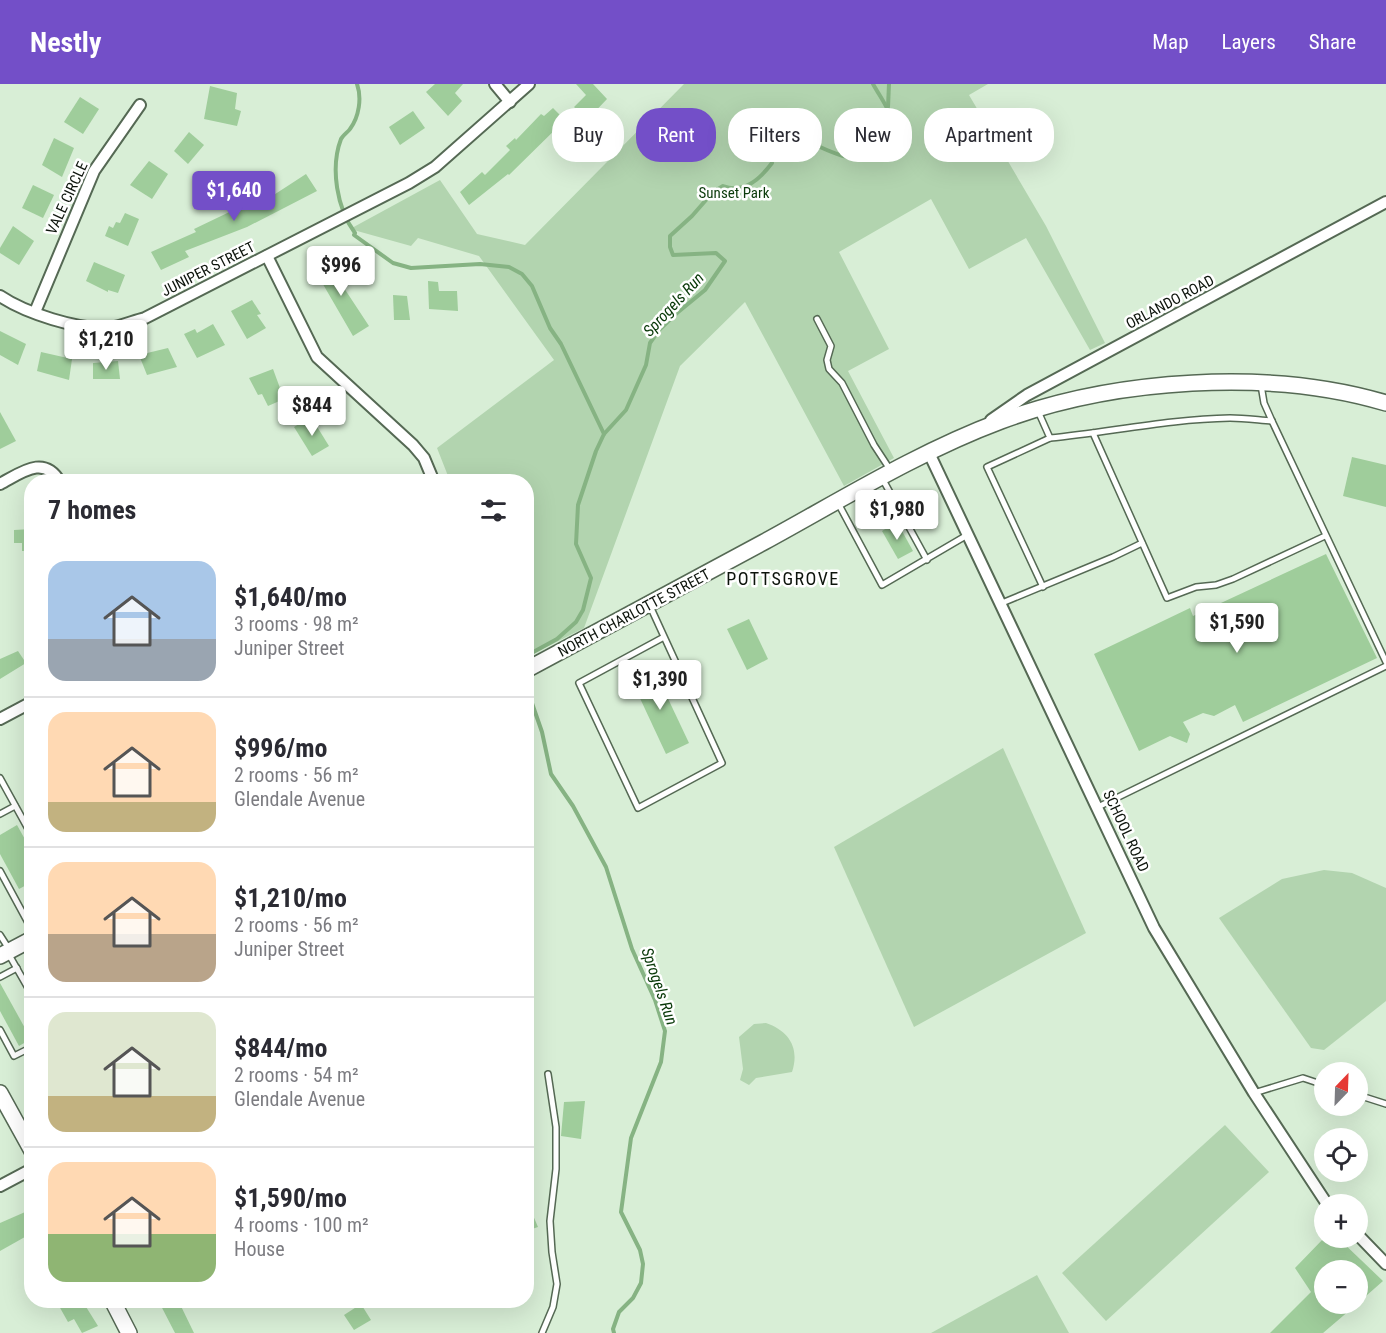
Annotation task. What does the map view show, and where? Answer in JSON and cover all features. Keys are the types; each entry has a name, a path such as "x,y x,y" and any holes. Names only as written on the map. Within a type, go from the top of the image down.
{"main road":[{"name":"NORTH CHARLOTTE STREET","path":"534,666 929,453 971,434 1037,410 1131,389 1214,382 1261,383 1340,392 1386,403"},
{"path":"3,945 24,941"},
{"path":"0,1093 24,1136"},
{"path":"116,1308 129,1333"}],"street":[{"path":"495,84 510,102"},
{"name":"JUNIPER STREET","path":"0,296 35,312 75,325 108,328 145,318 409,183 435,167 530,84"},
{"name":"VALE CIRCLE","path":"35,312 94,171 140,105"},
{"name":"ORLANDO ROAD","path":"971,434 1028,395 1386,202"},
{"path":"267,256 317,357 413,445 424,458 431,474"},
{"name":"SCHOOL ROAD","path":"929,453 1154,928 1254,1093 1320,1194"},
{"path":"0,484 23,472 42,466 56,474"},
{"path":"0,719 24,706"},
{"path":"0,1186 24,1173"},
{"path":"1368,1245 1386,1264"}],"lane":[{"path":"817,319 831,346 827,360 829,369 842,383 874,445 927,560"},
{"path":"1098,807 1386,664 1272,421 1264,403 1261,383"},
{"path":"1037,410 1050,438"},
{"path":"1043,587 987,467 1050,438 1093,434 1167,422 1232,418 1272,421"},
{"path":"1093,434 1167,598 1196,587 1216,585 1233,579 1325,536"},
{"path":"837,502 882,585 969,534"},
{"path":"1002,603 1142,543"},
{"path":"649,605 664,636 722,763 638,808 579,683 664,636"},
{"path":"0,778 24,822"},
{"path":"0,814 15,806"},
{"path":"0,871 24,915"},
{"path":"3,945 24,981"},
{"path":"0,977 17,968"},
{"path":"0,1030 14,1056 24,1051"},
{"path":"0,1048 7,1044"},
{"path":"542,1333 554,1307 557,1284 550,1221 556,1169 556,1127 548,1074"},
{"path":"1254,1093 1303,1078 1314,1082"},
{"path":"1368,1098 1386,1104"}],"green space":[{"name":"Sunset Park","path":"684,84 988,84 969,95 977,108 924,108 924,162 1008,162 1046,226 1105,343 1090,350 1026,238 969,269 931,199 839,252 889,349 848,371 894,458 844,486 745,302 680,366 584,628 534,653 534,474 447,474 437,448 554,360 479,256 418,238 411,246 350,229 440,180 477,234 525,245 607,162 624,162 624,145 636,133 636,162 716,162 716,108 660,108"},
{"path":"1003,748 1086,933 914,1027 834,847"},
{"path":"1324,870 1352,873 1386,888 1386,1001 1324,1050 1311,1048 1219,918 1282,879"},
{"path":"766,1023 781,1031 791,1042 795,1055 792,1072 756,1078 749,1085 740,1080 743,1069 739,1037 754,1024"},
{"path":"1225,1125 1269,1172 1106,1321 1062,1273"},
{"path":"1037,1275 1069,1333 931,1333"}],"building":[{"path":"435,84 463,84 455,93 462,101 448,116 426,92"},
{"path":"576,84 593,84 607,99 598,108 575,108 586,95"},
{"path":"210,86 237,93 235,109 241,111 237,126 204,119"},
{"path":"80,97 99,109 83,134 64,122"},
{"path":"552,109 552,133 509,175 469,205 460,192 482,172 485,175 510,150 506,146 515,138 516,140 541,114 544,116"},
{"path":"413,111 425,128 400,145 389,127"},
{"path":"189,132 204,145 188,164 174,151"},
{"path":"54,138 74,148 62,177 42,165"},
{"path":"149,161 168,174 152,199 130,185"},
{"path":"306,174 317,191 247,227 185,251 189,257 161,270 151,252 196,232 194,229 263,196 266,200"},
{"path":"33,185 54,195 43,218 22,208"},
{"path":"125,213 139,219 128,246 105,236 109,226 113,228 116,222 120,223"},
{"path":"13,226 34,241 19,265 0,253 0,248"},
{"path":"327,258 369,326 353,336 313,267"},
{"path":"94,262 125,275 118,293 108,290 108,292 86,281"},
{"path":"428,281 438,282 439,291 457,291 458,311 429,309"},
{"path":"393,295 407,296 410,320 394,320"},
{"path":"252,300 261,314 257,315 266,328 247,339 231,311"},
{"path":"213,324 225,345 197,358 184,334 195,329 197,333"},
{"path":"0,331 26,344 18,365 0,355"},
{"path":"168,348 177,367 147,375 139,355"},
{"path":"41,352 72,359 69,380 37,371"},
{"path":"118,361 120,379 93,379 93,363"},
{"path":"273,369 284,399 268,406 262,394 258,395 249,378"},
{"path":"0,412 16,441 0,449"},
{"path":"311,417 329,446 312,456 294,427"},
{"path":"1352,457 1386,465 1386,507 1343,496"},
{"path":"897,522 913,551 898,559 882,531"},
{"path":"24,529 24,551 22,551 22,543 14,543 14,530"},
{"path":"1326,554 1377,658 1243,722 1235,705 1214,716 1203,713 1183,722 1190,734 1187,743 1170,736 1139,751 1094,654 1190,608 1193,616"},
{"path":"749,619 768,659 747,670 727,629"},
{"path":"18,651 24,664 0,679 0,659"},
{"path":"654,669 689,743 666,754 631,679"},
{"path":"17,825 24,838 24,886 19,889 0,854 0,835"},
{"path":"0,983 24,1026 24,1043 19,1046 0,1011"},
{"path":"585,1101 581,1139 561,1136 564,1102"},
{"path":"24,1212 24,1238 0,1251 0,1223"},
{"path":"1314,1248 1348,1248 1361,1260 1314,1260 1314,1314 1345,1314 1323,1333 1270,1333 1311,1292 1295,1268"},
{"path":"1368,1267 1383,1281 1368,1294"},
{"path":"60,1308 87,1308 98,1326 82,1333 74,1319 68,1322"},
{"path":"162,1308 182,1308 194,1333 175,1333"},
{"path":"355,1308 364,1308 371,1320 354,1330 344,1315"}],"waterway":[{"path":"357,84 359,95 357,113 353,124 341,139 336,163 337,188 354,235 393,263 411,268 480,264 509,267 522,274 532,286 550,328 561,344 604,434"},
{"name":"Sprogels Run","path":"534,652 557,639 576,622 583,610 591,578 576,544 578,505 604,434 626,410 646,365 650,343 659,330 705,290 725,261 716,253 673,255 670,236 713,192 723,186 731,188 745,186 757,179 772,163 770,149 802,141 843,156 853,157 886,148 892,122 873,84"},
{"path":"888,107 889,84"},
{"name":"Sprogels Run","path":"534,709 542,732 551,774 573,806 606,867 632,949 655,1000 665,1031 661,1062 631,1138 621,1212 640,1250 643,1264 641,1283 633,1298 619,1312 613,1329 614,1333"}],"district":[{"name":"POTTSGROVE","path":"783,579"}]}
